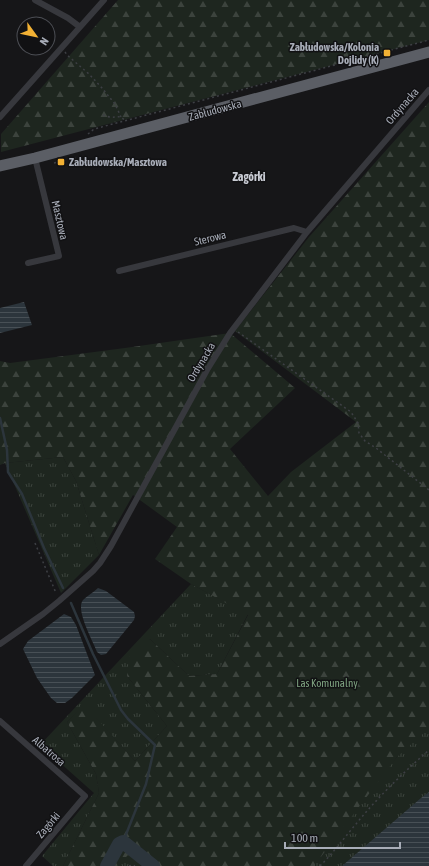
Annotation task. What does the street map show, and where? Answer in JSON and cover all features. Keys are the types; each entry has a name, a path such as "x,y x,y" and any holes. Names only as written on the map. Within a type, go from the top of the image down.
{"highway":[{"name":"Zabłudowska","path":"1,164 35,158 429,52"}],"street":[{"path":"35,0 68,18 80,27"},
{"path":"0,117 104,0"},
{"name":"Ordynacka","path":"0,644 43,614 93,571 105,555 206,370 233,328 307,232 429,90"},
{"name":"Masztowa","path":"28,263 59,256 35,158"},
{"name":"Sterowa","path":"119,271 294,228 307,232"},
{"name":"Albatrosa","path":"0,721 85,796"},
{"name":"Zagórki","path":"26,866 85,796"}],"path":[{"path":"86,135 94,129 429,40"},
{"path":"62,48 67,55 89,74 102,88 115,104 121,117 125,121"},
{"path":"104,115 110,117 121,117"},
{"path":"233,328 351,412 358,423 359,432 366,441 429,490"},
{"path":"35,543 59,601"},
{"path":"320,866 383,793 429,750"},
{"path":"129,866 135,866"}],"green space":[{"path":"118,0 429,0 429,40 1,152 1,134"},
{"name":"Las Komunalny","path":"429,102 429,728 397,757 314,866 143,866 128,855 117,866 63,866 99,793 96,774 67,722 84,704 135,761 167,726 127,676 129,657 150,639 189,676 217,674 248,615 191,584 155,559 177,527 133,495 99,555 76,481 63,457 5,463 0,465 0,361 10,363 230,333 295,388 230,449 268,496 291,472 356,422 235,331 309,237"},
{"path":"63,457 76,481 99,555 61,593 5,463"},
{"path":"191,584 248,614 217,674 189,676 150,639 127,676 167,726 135,761 84,705 67,722 96,774 99,793 63,866 53,866 42,856 94,793 40,745"},
{"path":"429,719 429,866 305,866"},
{"path":"117,841 152,866 104,866"}],"shaded area":[{"path":"24,302 32,325 0,333 0,308"},
{"path":"98,588 106,591 134,612 135,616 134,620 106,654 101,655 97,652 81,611 83,600"},
{"path":"64,614 71,617 76,625 95,675 72,698 65,703 57,703 51,698 37,678 23,649 28,641"},
{"path":"429,792 429,866 342,866 421,798"}],"waterway":[{"path":"0,418 7,450 8,472 22,494 44,548 63,588"},
{"path":"71,603 93,654 121,710 128,719 155,745 146,784 123,842"},
{"path":"107,866 119,844 123,842 153,866"}],"place":[{"name":"Zabłudowska/Kolonia Dojlidy (K)","path":"387,53"},
{"name":"Zabłudowska/Masztowa","path":"61,162"}],"district":[{"name":"Zagórki","path":"249,177"}]}
